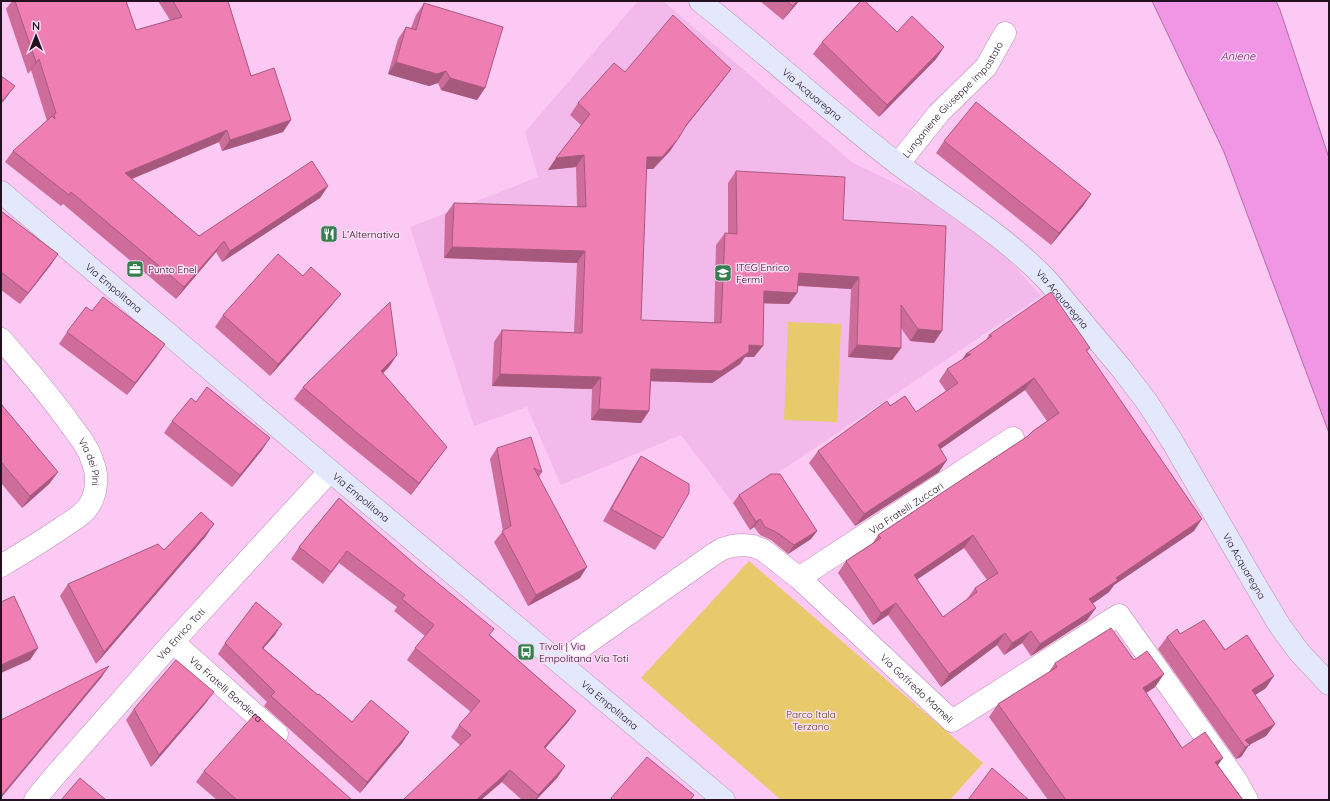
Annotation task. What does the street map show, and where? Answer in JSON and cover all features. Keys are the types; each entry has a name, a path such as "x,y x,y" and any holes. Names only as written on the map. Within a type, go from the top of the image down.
{"main road":[{"name":"Via Acquaregna","path":"700,1 898,164 1008,244 1037,269 1116,361 1147,402 1161,422 1280,626 1299,652 1329,684"},
{"name":"Via Empolitana","path":"1,192 330,471 724,800"}],"street":[{"name":"Lunganiene Giuseppe Impastato","path":"898,164 939,114 986,66 1005,33"},
{"name":"Via dei Pini","path":"1,339 54,401 84,444 93,462 96,479 93,497 90,505 85,510 42,541 1,566"},
{"name":"Via Fratelli Zuccari","path":"799,578 1013,438"},
{"name":"Via Enrico Toti","path":"35,800 173,642 330,471"},
{"name":"Via Goffredo Mameli","path":"560,662 722,549 742,545 753,546 763,550 799,578 952,721 1119,615 1236,780 1248,800"},
{"name":"Via Fratelli Bandiera","path":"173,642 293,748"}],"shaded area":[{"name":"ITCG Enrico Fermi","path":"638,1 663,1 853,163 935,202 1001,251 1041,296 733,503 681,435 561,485 527,407 474,426 410,227 538,177 525,132"}],"green space":[{"path":"788,322 841,324 837,422 784,420"},
{"name":"Parco Itala Terzano","path":"749,561 983,763 950,800 781,800 641,678"}],"water":[{"name":"Aniene","path":"1152,1 1276,1 1280,10 1329,158 1329,433 1224,152"}],"building":[{"path":"15,1 126,1 136,30 182,17 173,1 228,1 251,76 274,68 291,120 230,140 227,130 125,173 199,236 312,161 328,186 230,251 224,241 184,287 71,192 69,195 13,151 52,116 55,119 54,114 56,113 39,59 36,62"},
{"path":"786,1 797,1 793,6"},
{"path":"861,1 865,1 897,32 912,16 944,47 887,105 822,42"},
{"path":"424,3 503,27 485,88 450,78 446,71 437,74 396,62 406,27 416,30"},
{"path":"673,15 731,69 687,124 678,139 662,157 647,157 641,320 721,323 725,233 737,234 736,171 845,177 843,220 946,226 942,331 918,329 901,305 901,348 857,345 859,277 799,273 797,293 764,291 763,346 749,345 749,352 721,371 651,369 649,411 599,409 601,377 500,374 502,330 582,333 585,251 452,247 454,203 586,207 584,155 556,158 590,114 578,103 614,63 625,72"},
{"path":"1,76 15,86 1,102"},
{"path":"976,102 1091,194 1059,233 944,141"},
{"path":"1,211 58,254 28,293 1,272"},
{"path":"278,254 303,276 311,267 341,294 278,364 223,315"},
{"path":"1051,292 1090,348 1086,350 1202,519 1116,578 1118,580 1089,599 1096,608 1040,644 1031,631 1012,643 1005,633 949,674 896,603 881,613 846,561 881,538 878,535 1028,436 1059,413 1034,378 938,445 947,460 864,514 818,451 887,401 890,406 905,396 916,412 958,383 947,369 971,354 966,354 992,336 989,335","holes":["973,535 998,573 975,588 977,592 943,617 914,575"]},
{"path":"103,297 165,344 135,383 67,332 86,307 92,311"},
{"path":"390,302 397,355 381,371 447,447 419,483 303,387"},
{"path":"207,387 270,438 240,475 172,421 191,398 196,402"},
{"path":"1,404 58,472 30,496 1,462"},
{"path":"531,437 542,472 534,468 587,567 536,595 502,531 511,526 497,448"},
{"path":"641,456 689,484 689,493 663,538 611,509"},
{"path":"771,474 780,474 817,531 794,545 776,532 765,527 760,519 756,522 739,495"},
{"path":"339,498 418,567 494,629 489,635 576,711 544,747 565,766 538,795 510,770 476,800 403,800 471,735 459,725 480,701 415,648 434,625 402,599 405,595 347,551 331,572 299,547"},
{"path":"201,512 214,524 104,652 68,584 158,544 164,550"},
{"path":"14,596 38,648 1,665 1,602"},
{"path":"256,602 282,624 262,648 352,722 371,700 409,732 367,782 271,696 275,692 225,643"},
{"path":"1204,620 1225,650 1247,635 1274,676 1252,690 1275,724 1245,740 1250,745 1245,747 1167,637 1177,629 1180,634"},
{"path":"1111,628 1134,660 1147,651 1164,674 1143,688 1182,748 1205,732 1223,758 1215,762 1243,800 1066,800 998,704 1057,667 1055,663"},
{"path":"176,660 214,692 159,755 134,709"},
{"path":"109,666 1,796 1,720"},
{"path":"255,714 352,800 237,800 204,771"},
{"path":"647,757 694,795 690,800 613,800 611,798"},
{"path":"992,768 1029,800 968,800"},
{"path":"80,778 106,800 61,800"}],"place":[{"name":"L’Alternativa","path":"329,234"},
{"name":"Punto Enel","path":"135,269"},
{"name":"ITCG Enrico Fermi","path":"723,273"},
{"name":"Tivoli | Via Empolitana Via Toti","path":"526,652"}]}
